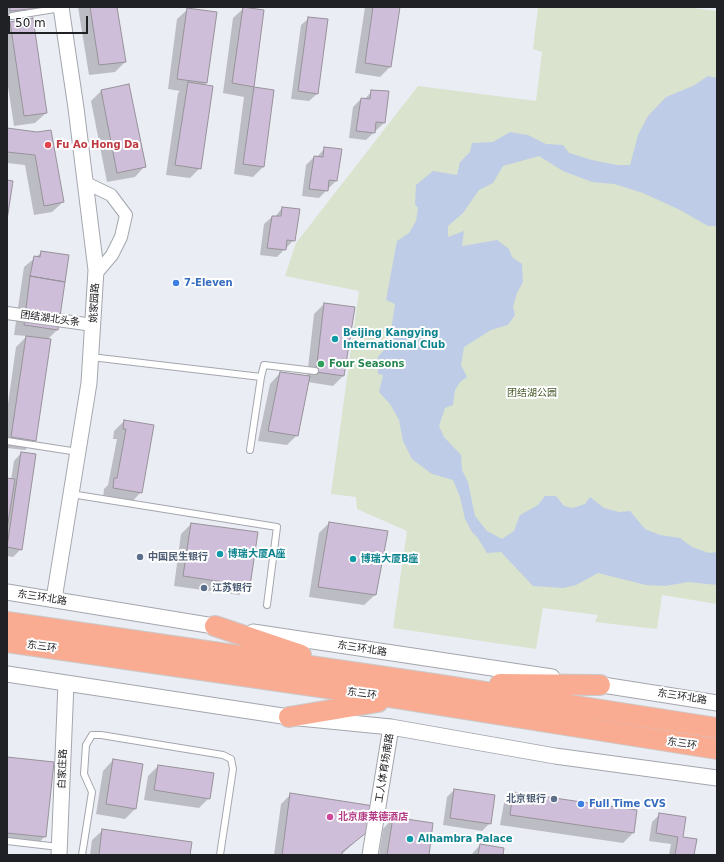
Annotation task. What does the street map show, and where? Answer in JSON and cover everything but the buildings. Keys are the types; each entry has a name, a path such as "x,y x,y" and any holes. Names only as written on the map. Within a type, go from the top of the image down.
{"highway":[{"name":"东三环","path":"7,622 434,684 717,728"},
{"path":"215,626 350,672"},
{"name":"东三环","path":"7,642 396,698 717,749"},
{"path":"434,684 600,685"},
{"path":"289,717 396,698"}],"street":[{"name":"姚家园路","path":"54,599 92,357 96,274 86,183 61,8"},
{"path":"86,183 111,195 126,215 121,237 112,255 96,274"},
{"name":"团结湖北头条","path":"7,313 93,325"},
{"name":"东三环北路","path":"7,592 215,626 717,703"},
{"path":"7,674 289,717 391,728 555,756 717,778"},
{"name":"白家庄路","path":"60,851 66,683"},
{"name":"工人体育场南路","path":"370,855 391,728"}],"lane":[{"path":"12,16 61,8"},
{"path":"92,357 261,377"},
{"path":"250,450 264,365 315,371"},
{"path":"7,441 78,452"},
{"path":"71,494 278,527 267,605"},
{"path":"82,855 92,792 84,774 86,745 92,735 101,735 223,755 231,759 233,769 220,855"},
{"path":"7,840 60,851"}],"green space":[{"name":"团结湖公园","path":"538,7 685,7 717,11 717,604 662,595 657,629 595,622 598,615 543,608 536,649 393,628 407,531 357,509 356,497 331,494 359,291 285,276 296,243 418,86 536,101 542,52 533,49"}],"water":[{"path":"708,76 717,78 717,226 708,226 680,210 643,193 614,184 592,182 563,171 539,156 503,166 493,183 479,190 463,213 448,226 448,237 464,231 462,246 497,240 509,249 512,257 522,264 523,282 517,293 513,307 515,315 508,325 491,330 464,347 461,365 467,377 460,382 455,390 453,405 445,408 439,426 444,437 461,455 462,470 468,482 475,516 487,531 502,539 514,531 520,515 538,505 545,496 556,496 564,506 573,508 585,504 590,497 604,508 619,512 630,511 645,529 660,535 680,538 692,547 709,553 717,552 717,585 688,582 665,586 646,585 598,573 576,585 563,588 533,586 501,552 487,553 465,519 460,497 453,480 432,474 412,459 403,441 399,420 390,404 379,392 383,375 378,374 378,357 389,344 395,304 386,300 397,241 409,233 416,221 418,208 415,204 416,185 433,171 457,175 460,162 470,152 472,143 493,142 510,132 528,135 546,144 563,145 569,153 592,160 617,165 630,165 638,135 648,116 666,97 693,86"}],"place":[{"name":"Fu Ao Hong Da","path":"48,145"},
{"name":"7-Eleven","path":"176,283"},
{"name":"Beijing Kangying International Club","path":"335,339"},
{"name":"Four Seasons","path":"321,364"},
{"name":"博瑞大厦A座","path":"220,554"},
{"name":"中国民生银行","path":"140,557"},
{"name":"博瑞大厦B座","path":"353,559"},
{"name":"江苏银行","path":"204,588"},
{"name":"北京银行","path":"554,799"},
{"name":"Full Time CVS","path":"581,804"},
{"name":"北京康莱德酒店","path":"330,817"},
{"name":"Alhambra Palace","path":"410,839"}]}
